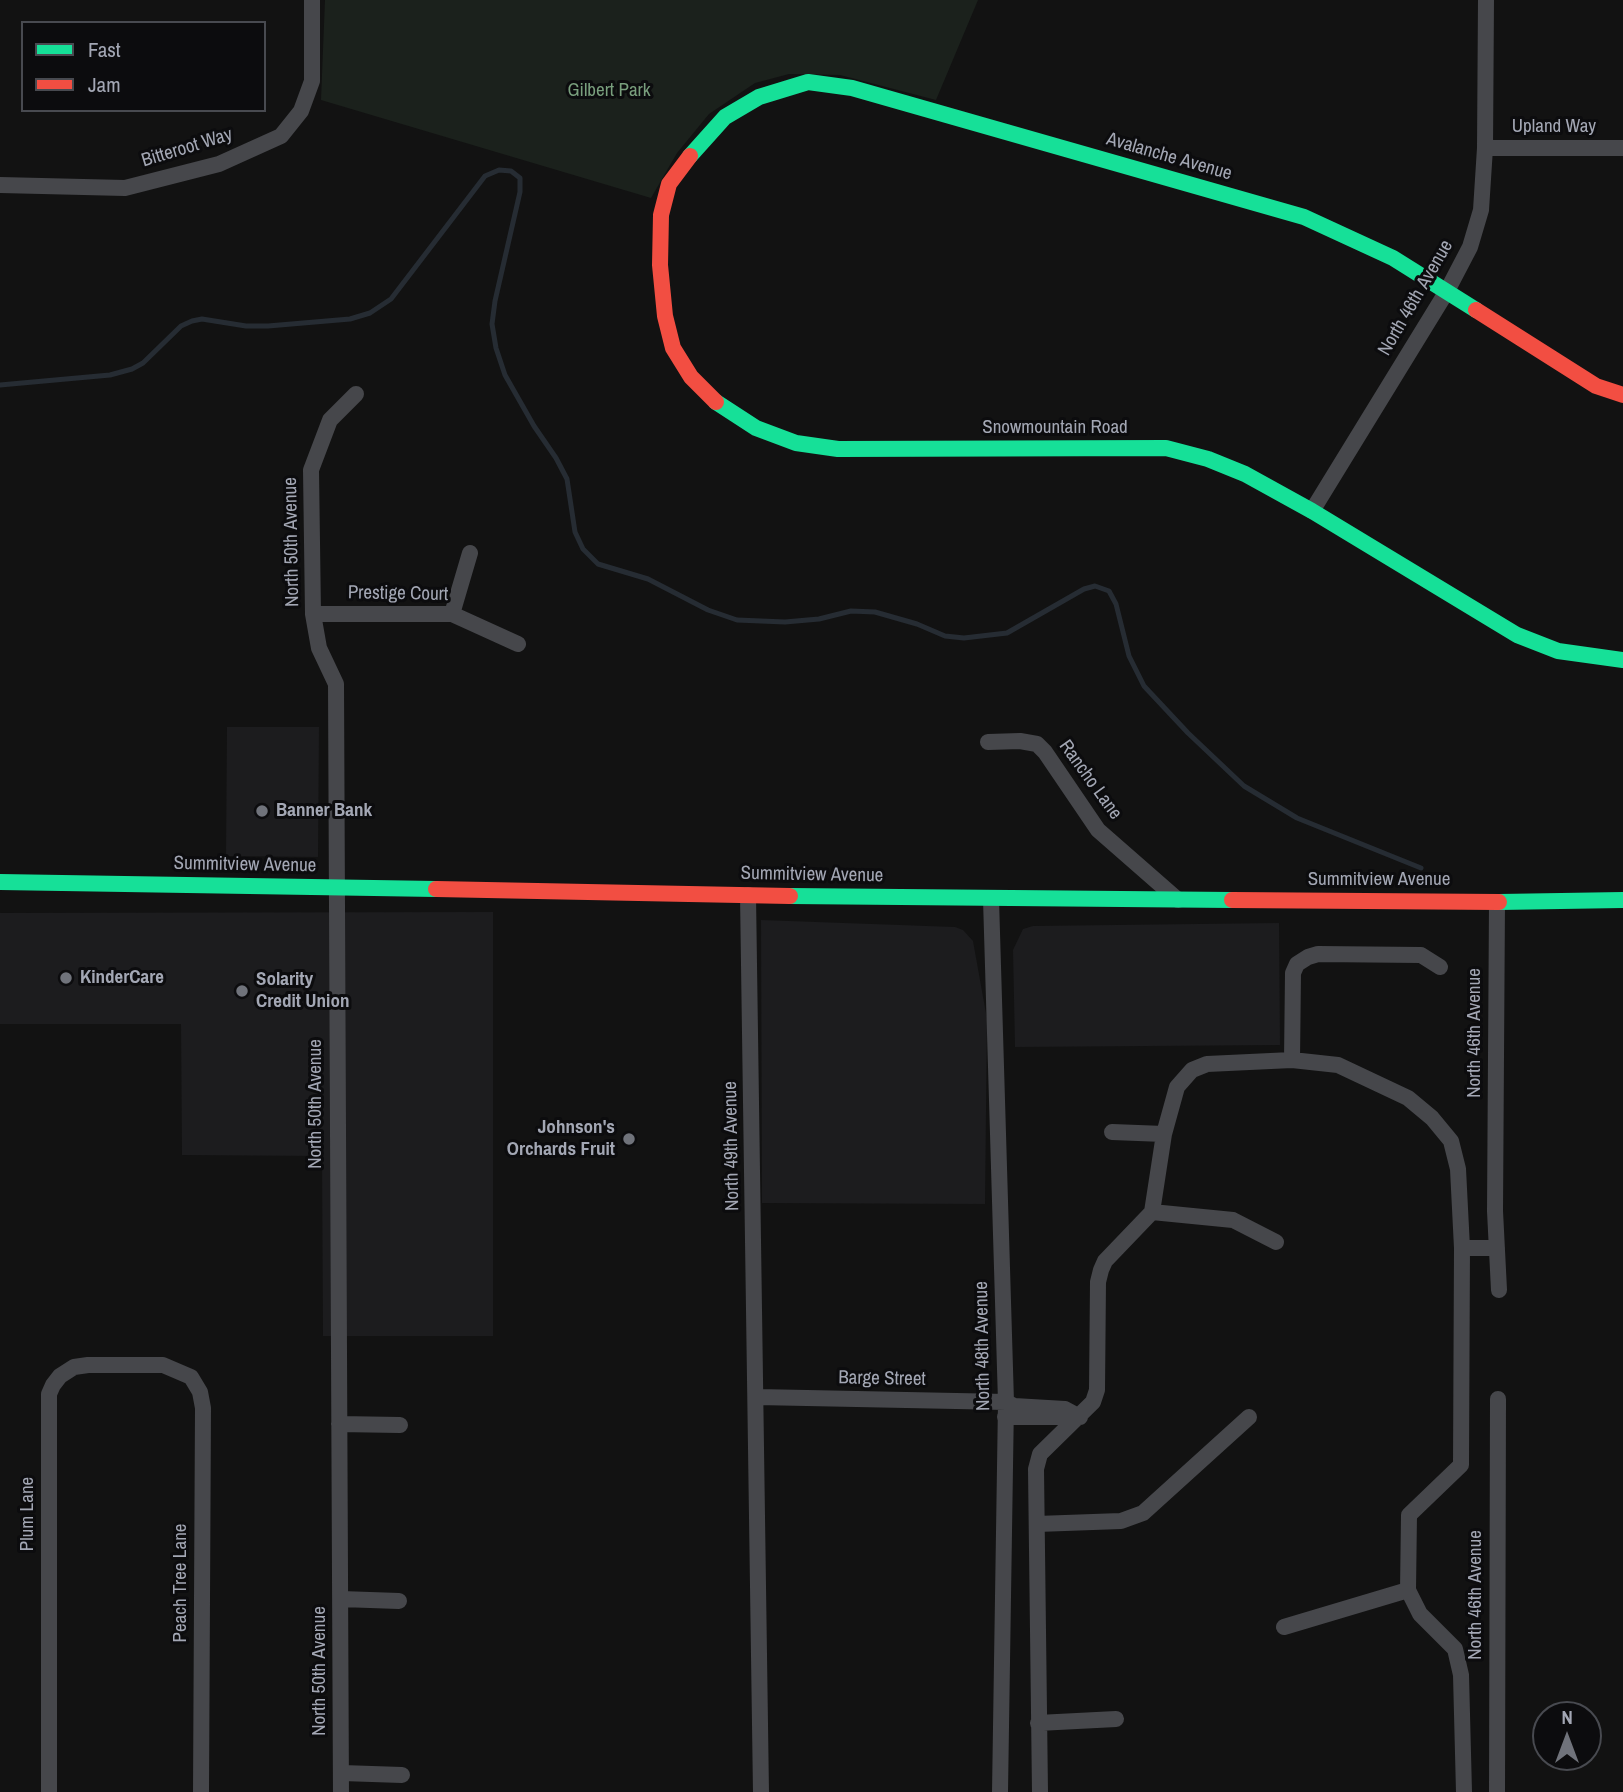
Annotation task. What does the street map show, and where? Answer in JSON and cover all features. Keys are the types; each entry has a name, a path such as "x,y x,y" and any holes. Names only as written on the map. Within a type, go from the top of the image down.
{"street":[{"name":"Bitteroot Way","path":"0,185 125,188 219,164 281,136 301,111 312,81 312,0"},
{"name":"North 46th Avenue","path":"1312,511 1447,291 1470,247 1481,210 1485,148 1486,0"},
{"name":"Avalanche Avenue","path":"689,157 724,117 759,97 808,82 852,88 1304,218 1393,258 1596,386 1623,395"},
{"name":"Upland Way","path":"1485,148 1623,148"},
{"name":"Snowmountain Road","path":"689,157 669,184 661,215 660,265 665,316 673,348 691,377 720,406 756,428 796,443 838,449 1166,448 1208,458 1245,474 1312,511 1517,635 1559,651 1623,660"},
{"name":"North 50th Avenue","path":"341,1792 336,684 320,648 313,614 311,470 330,420 356,394"},
{"path":"452,614 470,553"},
{"name":"Prestige Court","path":"313,614 452,614 518,644"},
{"name":"Rancho Lane","path":"988,742 1020,741 1037,744 1045,751 1098,830 1178,901"},
{"name":"Summitview Avenue","path":"0,882 991,899 1497,902 1623,900"},
{"name":"North 49th Avenue","path":"748,895 761,1792"},
{"name":"North 48th Avenue","path":"991,899 1005,1410 1000,1792"},
{"name":"North 46th Avenue","path":"1497,902 1495,1198 1499,1290"},
{"path":"1292,1060 1293,973 1297,964 1308,957 1318,954 1421,955 1440,967"},
{"path":"1040,1792 1037,1461 1049,1444 1093,1402 1097,1390 1098,1282 1101,1269 1105,1261 1152,1212 1164,1134 1177,1087 1192,1070 1207,1064 1292,1060 1338,1065 1408,1098 1432,1118 1451,1141 1458,1169 1462,1248 1461,1465 1409,1515 1408,1590 1420,1615 1455,1649 1461,1675 1464,1792"},
{"path":"1112,1132 1164,1134"},
{"path":"1152,1212 1233,1220 1276,1242"},
{"path":"1462,1248 1497,1248"},
{"name":"Plum Lane","path":"49,1792 49,1394 60,1376 74,1367 88,1365 163,1365 191,1377"},
{"name":"Peach Tree Lane","path":"191,1377 200,1392 202,1408 201,1792"},
{"name":"Barge Street","path":"757,1397 1005,1410 1080,1417"},
{"name":"North 46th Avenue","path":"1497,1399 1497,1792"},
{"path":"1037,1524 1121,1521 1143,1513 1250,1417"},
{"path":"339,1424 400,1425"},
{"path":"1284,1628 1408,1590"},
{"path":"341,1599 399,1601"},
{"path":"1038,1723 1116,1719"},
{"path":"342,1773 402,1775"}],"shaded area":[{"path":"227,727 319,727 318,857 226,856"},
{"path":"493,912 493,1336 323,1336 322,1156 182,1155 181,1024 0,1024 0,913"},
{"path":"761,920 955,927 963,930 973,941 987,1019 985,1204 762,1203"},
{"path":"1279,923 1280,1045 1015,1047 1013,950 1023,929 1033,926"}],"green space":[{"name":"Gilbert Park","path":"325,0 978,0 936,100 840,75 789,74 755,83 709,114 677,153 651,198 321,100"}],"waterway":[{"path":"0,385 110,375 132,369 143,363 181,326 202,319 246,326 268,326 350,319 370,313 391,299 485,176 499,170 511,171 520,178 520,192 495,301 492,324 496,348 505,375 567,479 575,532 583,549 598,564 648,579 708,610 737,620 785,622 819,619 851,611 875,612 917,624 945,636 964,638 1007,633 1084,589 1095,586 1109,591 1116,604 1129,656 1144,686 1188,733 1244,786 1297,818 1421,868"}],"traffic: fast":[{"path":"690,156 725,117 759,97 808,82 852,88 1304,217 1393,258 1476,310"},
{"path":"716,402 756,428 796,443 838,449 1166,448 1208,459 1245,474 1312,511 1517,635 1558,651 1623,660"},
{"path":"0,882 436,889"},
{"path":"790,896 1232,900"},
{"path":"1499,902 1623,900"}],"traffic: jam":[{"path":"690,156 669,184 661,215 660,265 665,316 673,348 691,377 716,402"},
{"path":"1476,310 1596,386 1623,395"},
{"path":"436,889 790,896"},
{"path":"1232,900 1499,902"}],"place":[{"name":"Banner Bank","path":"262,811"},
{"name":"KinderCare","path":"66,978"},
{"name":"Solarity Credit Union","path":"242,991"},
{"name":"Johnson's Orchards Fruit","path":"629,1139"}]}
